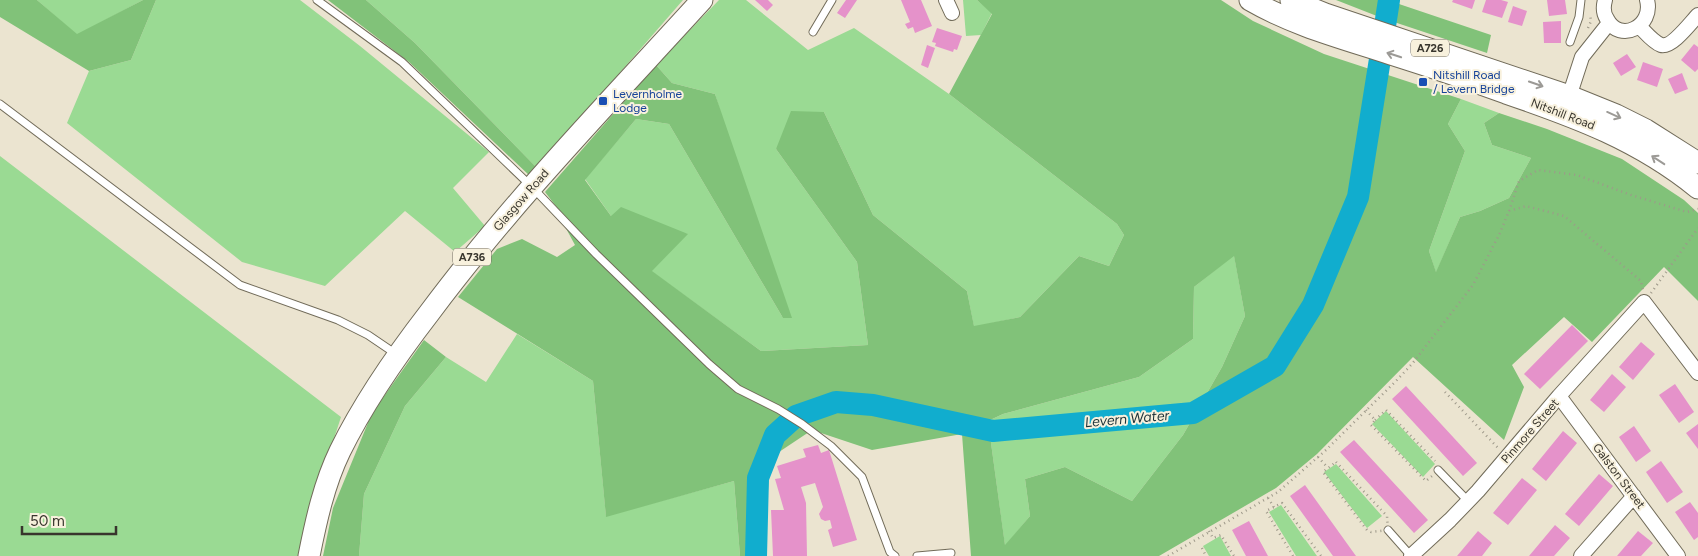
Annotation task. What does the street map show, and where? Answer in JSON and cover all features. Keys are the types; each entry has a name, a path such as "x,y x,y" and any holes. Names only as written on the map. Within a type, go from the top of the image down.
{"main road":[{"name":"Glasgow Road","path":"308,556 319,507 339,453 359,415 397,355 461,271 532,187 702,0"},
{"name":"Nitshill Road","path":"1250,0 1288,20 1322,23 1566,104 1616,115 1646,130 1698,163"},
{"name":"Nitshill Road","path":"1291,0 1322,23"},
{"name":"Nitshill Road","path":"1566,104 1668,166 1698,188"}],"street":[{"path":"1605,0 1604,14 1609,23 1622,30 1630,30 1639,26 1647,17 1647,0"},
{"path":"1639,26 1660,45 1666,45 1673,42 1698,15"},
{"path":"1566,104 1582,57 1609,23"},
{"path":"1644,302 1698,373"},
{"name":"Pinmore Street","path":"1411,556 1468,501 1644,302"},
{"name":"Galston Street","path":"1559,396 1678,556"},
{"path":"1581,556 1634,496"}],"lane":[{"path":"317,0 402,62 532,187 596,254 709,364 738,389 778,409 831,446 862,477 890,552 895,556"},
{"path":"813,32 832,0"},
{"path":"1570,42 1580,17 1581,0"},
{"path":"0,104 240,285 338,320 368,336 397,355"},
{"path":"1438,470 1468,501"},
{"path":"1388,530 1411,556"},
{"path":"916,556 951,552"}],"path":[{"path":"1168,556 1278,492 1318,457 1412,364 1473,285 1500,233 1519,181 1538,170 1577,175 1631,195 1687,212 1698,209"},
{"path":"1509,211 1526,206 1564,216 1641,281 1644,302"},
{"path":"1644,302 1698,228"},
{"path":"1445,392 1507,457"},
{"path":"1366,410 1376,420"},
{"path":"1386,410 1439,465 1438,470 1426,481 1371,425 1386,410"},
{"path":"1318,457 1328,468"},
{"path":"1336,462 1387,516 1388,530 1371,532 1367,530 1322,472 1336,462"},
{"path":"1267,498 1274,507"},
{"path":"1293,556 1266,511 1282,503 1321,556"},
{"path":"1209,531 1213,538 1221,535 1234,556"},
{"path":"1202,548 1206,556"}],"green space":[{"path":"0,0 37,0 77,34 143,0 156,0 131,60 89,71 0,17"},
{"path":"37,0 143,0 77,35"},
{"path":"156,0 300,0 360,46 489,152 453,188 485,226 455,252 405,211 325,286 242,262 67,123 89,71 131,60"},
{"path":"328,0 366,0 415,43 537,168 531,177 409,62"},
{"path":"366,0 683,0 537,168 415,43"},
{"path":"719,0 746,0 808,50 854,28 949,94 1117,224 1124,235 1109,266 1079,256 1020,317 974,327 967,291 873,215 824,112 776,149 857,262 868,345 761,351 651,271 687,234 611,216 585,179 636,119 669,124 783,318 715,94 672,83 656,65"},
{"path":"963,0 977,0 992,13 981,35 966,36"},
{"path":"977,0 1221,0 1253,21 1324,54 1461,99 1448,124 1465,151 1429,251 1436,272 1460,217 1480,211 1509,198 1531,158 1492,145 1484,123 1499,113 1547,129 1622,159 1684,200 1698,213 1698,301 1664,267 1592,342 1564,317 1512,365 1524,387 1504,440 1413,357 1317,454 1276,488 1159,556 971,556 962,434 872,450 812,430 770,458 764,556 740,556 734,481 606,517 593,381 458,297 497,249 522,239 557,257 575,245 562,221 565,218 545,192 656,65 672,83 715,94 792,318 783,318 669,124 636,119 585,180 611,216 621,207 688,234 652,271 761,351 868,345 857,262 776,149 791,111 824,112 873,215 967,291 974,326 1020,317 1079,256 1109,266 1124,235 1117,224 949,94 992,14","holes":["1234,256 1245,316 1222,367 1183,435 1132,501 1065,467 1025,479 1030,516 1005,545 988,421 1003,414 1139,377 1193,339 1194,287"]},
{"path":"1336,0 1399,0 1399,4 1491,35 1487,53 1382,18"},
{"path":"1461,99 1499,113 1484,123 1492,145 1531,158 1509,198 1480,211 1460,217 1436,273 1429,251 1465,151 1448,124"},
{"path":"0,156 341,417 312,506 299,556 0,556"},
{"path":"1234,255 1245,316 1222,367 1183,435 1132,501 1065,467 1025,479 1030,516 1005,546 988,421 1003,414 1139,377 1193,339 1194,287"},
{"path":"517,334 593,381 606,516 734,481 740,556 359,556 364,494 405,406 446,357 486,382"},
{"path":"424,340 446,357 405,406 364,494 359,556 323,556 333,508 372,413"},
{"path":"1386,411 1435,464 1423,477 1372,424"},
{"path":"1336,464 1382,516 1367,528 1324,472"},
{"path":"1281,505 1317,556 1296,556 1269,512"},
{"path":"1220,536 1231,556 1209,556 1203,546"}],"building":[{"path":"755,0 768,0 773,5 767,11"},
{"path":"846,0 857,0 845,18 837,13"},
{"path":"901,0 921,0 932,26 915,33 913,27 908,29 905,24 910,22"},
{"path":"1453,0 1475,0 1472,9 1452,2"},
{"path":"1486,0 1508,2 1502,18 1482,12"},
{"path":"1547,0 1565,0 1567,14 1549,16"},
{"path":"1513,6 1527,11 1522,26 1508,22"},
{"path":"1561,21 1561,43 1544,43 1543,22"},
{"path":"937,28 962,36 957,50 954,49 953,52 935,46 936,43 932,42"},
{"path":"1694,44 1698,47 1698,69 1695,72 1681,60"},
{"path":"927,45 935,48 928,68 921,65"},
{"path":"1627,54 1636,67 1621,76 1613,63"},
{"path":"1643,62 1663,69 1657,87 1637,80"},
{"path":"1682,73 1688,89 1675,94 1668,79"},
{"path":"1572,325 1588,341 1540,389 1524,374"},
{"path":"1641,342 1655,354 1633,380 1619,367"},
{"path":"1612,374 1626,387 1604,412 1590,400"},
{"path":"1675,384 1694,412 1679,423 1659,395"},
{"path":"1406,386 1477,463 1463,476 1392,399"},
{"path":"1698,424 1698,449 1686,433"},
{"path":"1634,426 1651,451 1636,462 1619,437"},
{"path":"1563,431 1577,443 1546,481 1532,469"},
{"path":"1354,440 1428,520 1414,533 1340,452"},
{"path":"818,445 821,453 829,450 857,540 833,547 828,530 832,528 830,520 825,521 821,519 819,514 823,507 815,483 801,487 806,503 807,556 773,556 771,510 784,510 775,479 781,478 777,466 806,457 803,449"},
{"path":"1661,461 1683,492 1667,503 1646,472"},
{"path":"1599,474 1613,486 1579,526 1565,514"},
{"path":"1522,478 1537,490 1508,525 1493,513"},
{"path":"1305,485 1356,556 1333,556 1290,496"},
{"path":"1690,502 1698,513 1698,537 1694,540 1675,512"},
{"path":"1249,521 1268,556 1246,556 1232,530"},
{"path":"1555,525 1570,538 1554,556 1529,556"},
{"path":"1478,531 1492,543 1482,556 1457,556"},
{"path":"1638,531 1653,543 1641,556 1617,556"}],"waterway":[{"name":"Levern Water","path":"1385,26 1389,0"},
{"name":"Levern Water","path":"756,556 758,478 775,435 796,416 836,402 873,405 993,431 1193,413 1275,366 1313,305 1358,197 1380,59"}],"place":[{"name":"Nitshill Road / Levern Bridge","path":"1423,82"},
{"name":"Levernholme Lodge","path":"603,101"}]}
